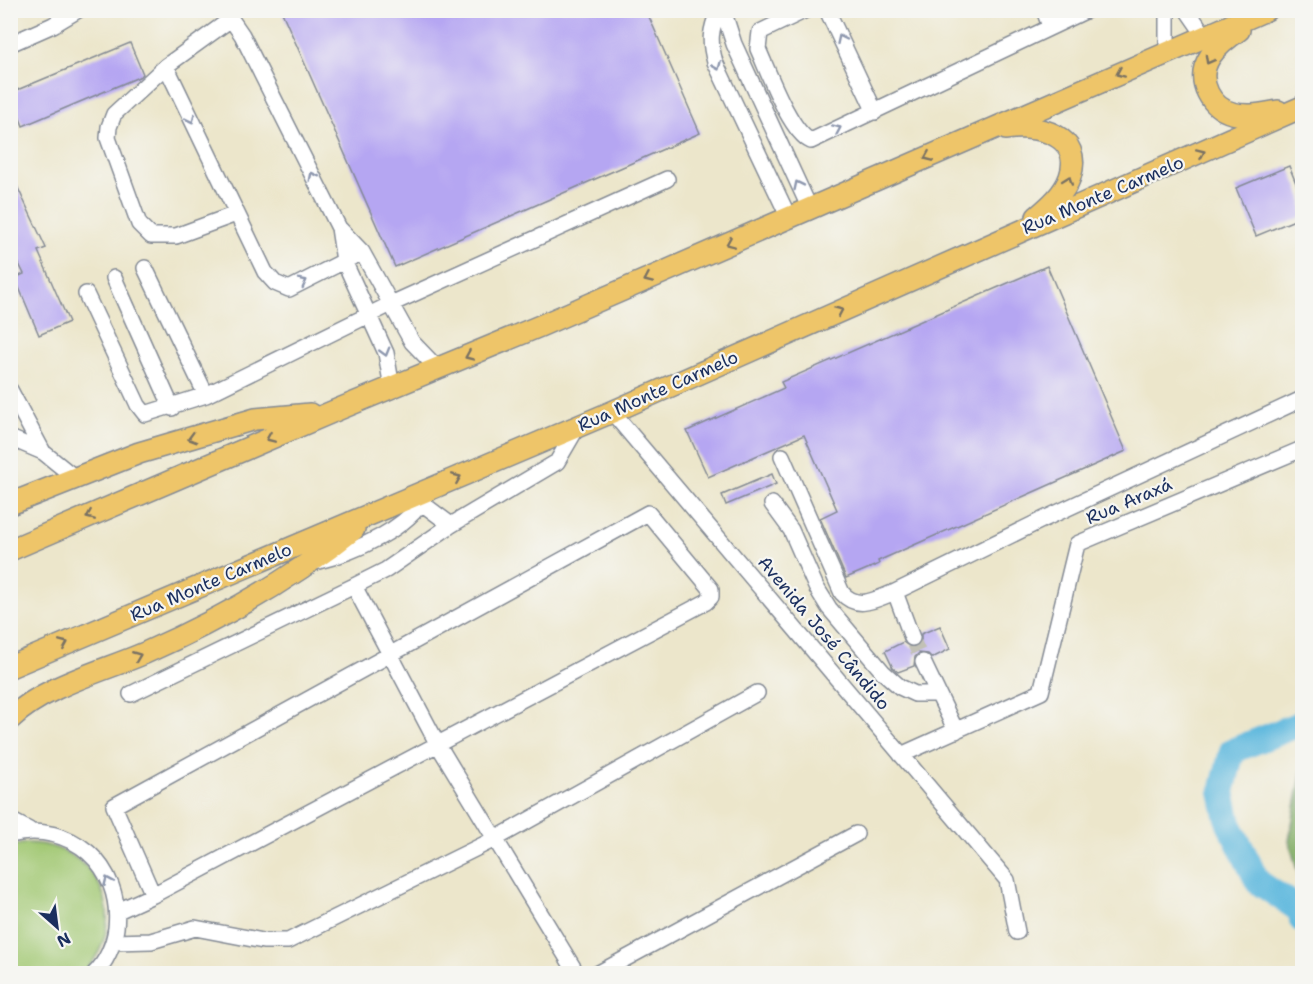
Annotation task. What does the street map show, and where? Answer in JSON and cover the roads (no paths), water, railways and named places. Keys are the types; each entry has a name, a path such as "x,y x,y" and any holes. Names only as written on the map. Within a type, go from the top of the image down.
{"highway":[{"path":"10,550 438,369 1268,10"},
{"path":"1268,10 1216,47 1202,73 1204,85 1219,107 1231,113 1263,114 1302,106"},
{"name":"Rua Monte Carmelo","path":"10,667 373,514 426,497 578,426 1302,106"},
{"path":"981,134 1018,127 1039,128 1054,133 1066,146 1072,162 1071,176 1063,192 1050,206 1012,234"},
{"path":"10,504 139,453 255,419 332,412"},
{"path":"10,719 25,705 66,685 212,622 312,562 373,514"}],"street":[{"path":"10,44 53,25 78,10"},
{"path":"721,10 712,26 709,41 715,62 789,218"},
{"path":"721,10 810,208"},
{"path":"807,10 760,32 757,40 758,49 782,100 802,136 811,141 1087,10"},
{"path":"827,10 875,112"},
{"path":"1044,10 1050,26"},
{"path":"1167,10 1167,52"},
{"path":"1187,10 1205,36"},
{"path":"236,214 176,236 151,236 139,224 108,138 114,114 166,66 231,15 339,228 362,252 412,342 438,369"},
{"path":"712,26 728,28"},
{"path":"166,66 236,214 265,272 274,283 289,289 362,252"},
{"path":"742,117 765,110 782,100"},
{"path":"86,294 138,405 146,414 171,408 206,395 391,304 667,178"},
{"path":"339,228 344,261 371,314 386,353 392,388"},
{"path":"146,268 206,395"},
{"path":"114,278 171,408"},
{"path":"10,390 43,452"},
{"path":"782,456 842,593 848,600 861,604 895,592 1044,519 1302,399"},
{"name":"Avenida José Cândido","path":"612,412 1007,880 1017,932"},
{"path":"131,694 386,570 451,525 556,462 578,426"},
{"path":"10,438 43,452 74,477"},
{"name":"Rua Araxá","path":"956,731 1041,692 1077,544 1302,449"},
{"path":"312,562 344,555 412,517 426,497 451,525"},
{"path":"772,504 791,530 816,587 829,608 883,672 900,687 915,694 938,693"},
{"path":"118,911 153,895 706,602 711,597 711,589 648,513 114,806 153,895"},
{"path":"354,586 437,743 577,974"},
{"path":"895,592 912,638"},
{"path":"901,755 956,731 923,662"},
{"path":"114,942 151,941 195,928 263,941 288,940 495,839 757,693"},
{"path":"10,820 29,830 62,835 90,852 110,879 118,911 114,942 94,974"},
{"path":"10,835 29,830"},
{"path":"597,974 856,834"}],"waterway":[{"path":"1302,723 1232,751 1222,792 1229,824 1258,882 1301,911 1302,920"}],"tunnel":[{"path":"912,638 923,662"}]}
